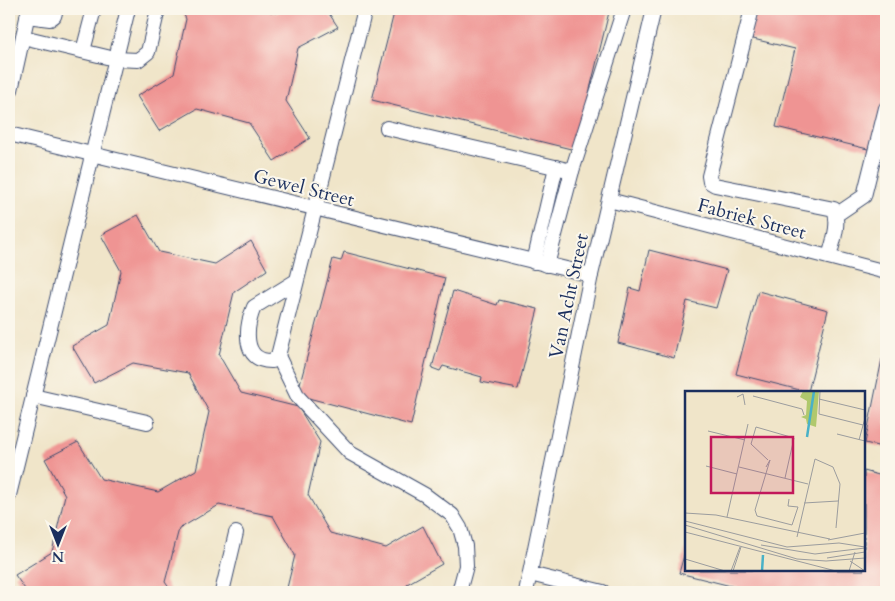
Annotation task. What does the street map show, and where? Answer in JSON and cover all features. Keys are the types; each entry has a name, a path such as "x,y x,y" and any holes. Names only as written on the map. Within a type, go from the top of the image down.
{"street":[{"path":"11,90 28,12 50,20 54,16 56,9"},
{"path":"83,51 94,9"},
{"path":"9,495 128,9"},
{"path":"23,37 115,59 138,60 148,52 158,9"},
{"path":"296,281 257,304 253,310 247,340 250,350 256,357 272,361 278,356 365,9"},
{"path":"540,263 624,9"},
{"name":"Van Acht Street","path":"526,592 591,276 654,9"},
{"path":"752,9 709,176 710,182 715,185 834,209 836,214 835,237 829,258"},
{"path":"836,214 864,196 886,108"},
{"path":"387,128 572,171"},
{"name":"Gewel Street","path":"9,134 591,276"},
{"path":"540,263 556,167"},
{"name":"Fabriek Street","path":"609,200 886,272"},
{"path":"278,356 298,397 350,453 425,495 452,515 460,528 465,546 466,566 459,592"},
{"path":"33,396 147,422"},
{"path":"222,592 236,533"},
{"path":"530,574 603,592"}],"building":[{"path":"181,9 259,9 276,13 284,9 326,9 338,27 298,48 286,101 310,138 274,161 249,123 197,109 159,131 137,96 174,74 186,19"},
{"path":"395,9 597,9 609,12 575,150 372,100"},
{"path":"756,9 886,9 886,92 872,150 776,127 795,49 749,38"},
{"path":"138,215 159,252 215,264 251,241 267,270 234,292 219,355 241,393 298,407 320,442 308,495 330,533 386,548 423,526 442,564 407,584 405,592 286,592 295,555 273,516 219,505 179,529 165,582 172,592 27,592 15,575 52,552 65,495 45,459 78,442 101,479 158,492 196,470 209,412 188,373 133,363 94,383 72,346 109,325 121,271 101,235"},
{"path":"649,250 727,270 716,308 687,301 674,358 618,343 630,288 640,291"},
{"path":"344,252 445,278 411,425 297,395 333,259 341,261"},
{"path":"453,291 497,305 499,300 538,309 518,389 481,382 482,377 443,366 440,371 432,368"},
{"path":"758,291 828,310 808,391 736,374"},
{"path":"882,359 886,360 886,448 865,443"},
{"path":"865,471 886,477 886,592 755,592 679,573 685,552 685,571 865,571"}]}
